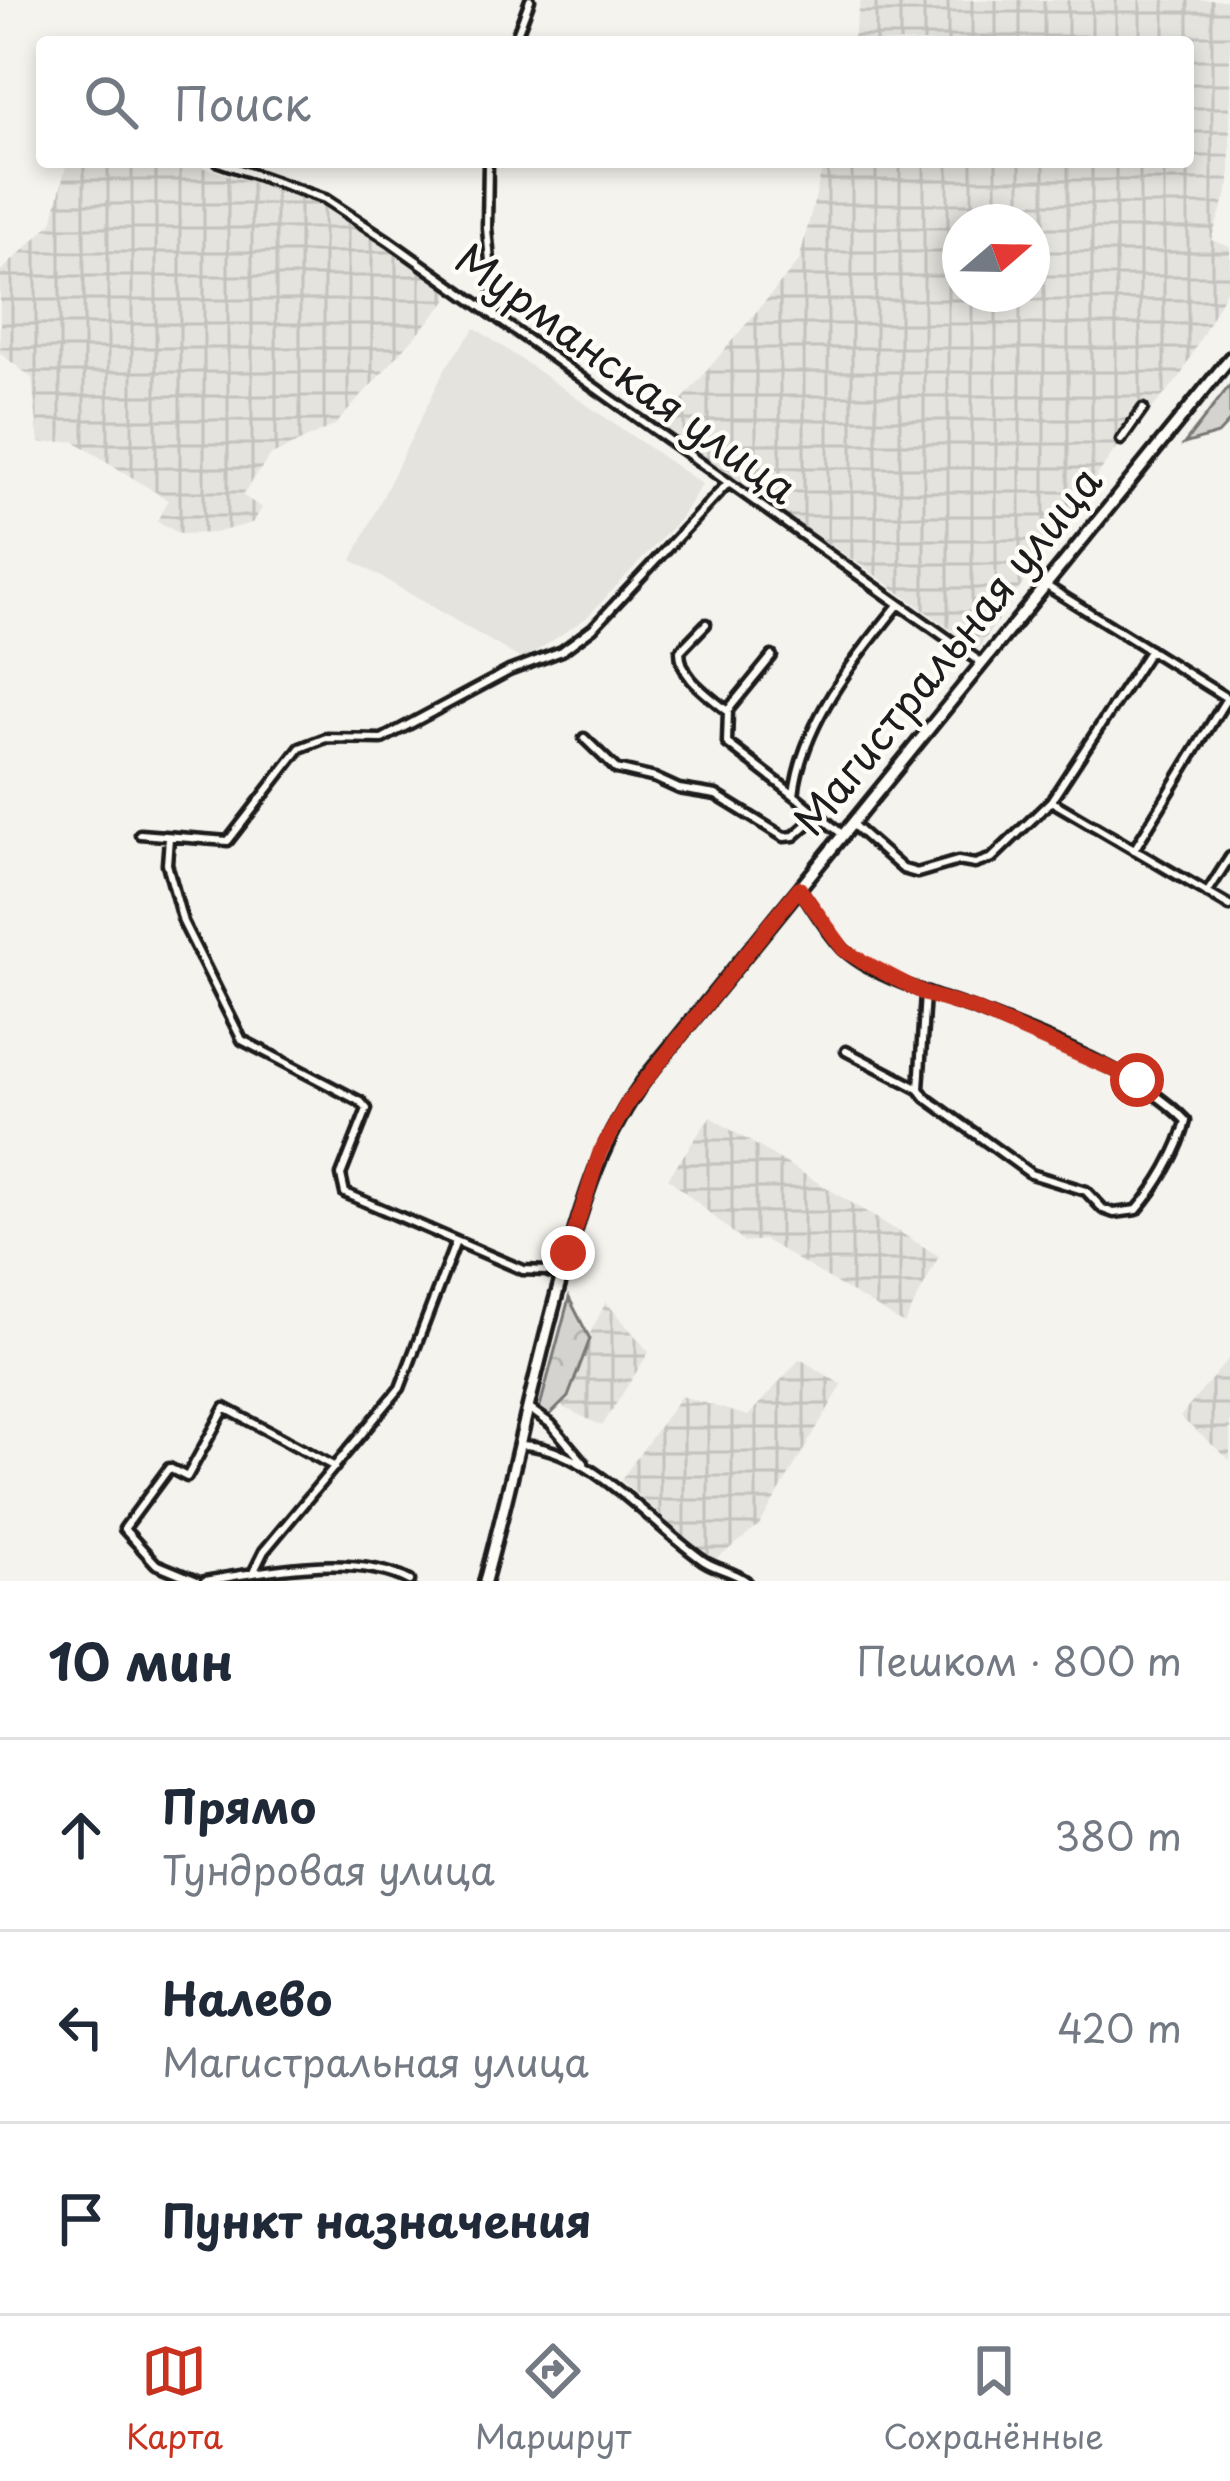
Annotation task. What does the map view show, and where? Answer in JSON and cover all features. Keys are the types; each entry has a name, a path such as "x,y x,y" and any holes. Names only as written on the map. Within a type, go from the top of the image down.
{"main road":[{"name":"Магистральная улица","path":"485,1581 562,1276 609,1132 648,1075 1230,358"}],"street":[{"path":"516,36 530,0"},
{"name":"Мурманская улица","path":"236,168 325,199 982,663"},
{"path":"488,168 487,228 495,317"},
{"path":"1120,440 1143,409"},
{"path":"140,834 228,841 301,748 311,742 382,739 509,671 562,652 593,628 727,484"},
{"path":"1045,585 1228,699 1134,850"},
{"path":"794,795 798,766 844,676 898,604"},
{"path":"706,624 680,651 680,664 728,712"},
{"path":"852,824 903,868 916,873 958,861 975,864 992,858 1051,801 1150,650"},
{"path":"772,656 728,712 728,743 842,836"},
{"path":"584,738 616,769 656,778 680,790 716,795 784,837 794,836 818,815"},
{"path":"1051,801 1230,906"},
{"path":"169,838 167,864 183,922 242,1040 367,1109 341,1175 345,1193 455,1244 523,1270 562,1276"},
{"path":"1207,893 1230,857"},
{"path":"799,888 844,950 925,994 974,1009 1137,1080 1164,1097 1186,1121 1183,1136 1147,1199 1137,1210 1114,1214 1086,1190 1031,1174 919,1089 846,1051"},
{"path":"919,1089 925,994"},
{"path":"253,1573 264,1551 400,1388 455,1244"},
{"path":"527,1407 551,1424 589,1468 710,1565 746,1581"},
{"path":"334,1467 225,1408 187,1477 169,1468 124,1529 156,1564 201,1581 370,1566 410,1581"},
{"path":"518,1445 538,1445 589,1468"}],"shaded area":[{"path":"861,0 1230,0 1230,184 1211,240 1230,247 1230,283 1180,377 1114,451 978,649 864,567 656,431 799,261 822,168 1194,168 1194,36 853,36"},
{"path":"66,168 205,168 323,204 393,246 448,291 447,301 335,425 270,456 242,495 262,508 252,523 214,533 180,534 157,521 168,500 74,441 39,443 32,378 0,353 0,272 52,223"},
{"path":"475,328 702,484 680,519 586,618 523,660 352,560 446,367"},
{"path":"710,1117 939,1256 904,1324 765,1240 744,1242 668,1178"},
{"path":"606,1302 649,1352 602,1426 555,1403"},
{"path":"1230,1357 1230,1460 1180,1417"},
{"path":"800,1359 842,1385 759,1526 712,1562 621,1480 681,1396 748,1416"}],"green space":[{"path":"1230,385 1230,421 1218,434 1184,444"},
{"path":"569,1298 590,1339 568,1397 548,1417 539,1410"}],"route":[{"path":"568,1253 609,1132 648,1075 799,888 844,950 860,960 925,994 974,1009 1137,1080"}]}
